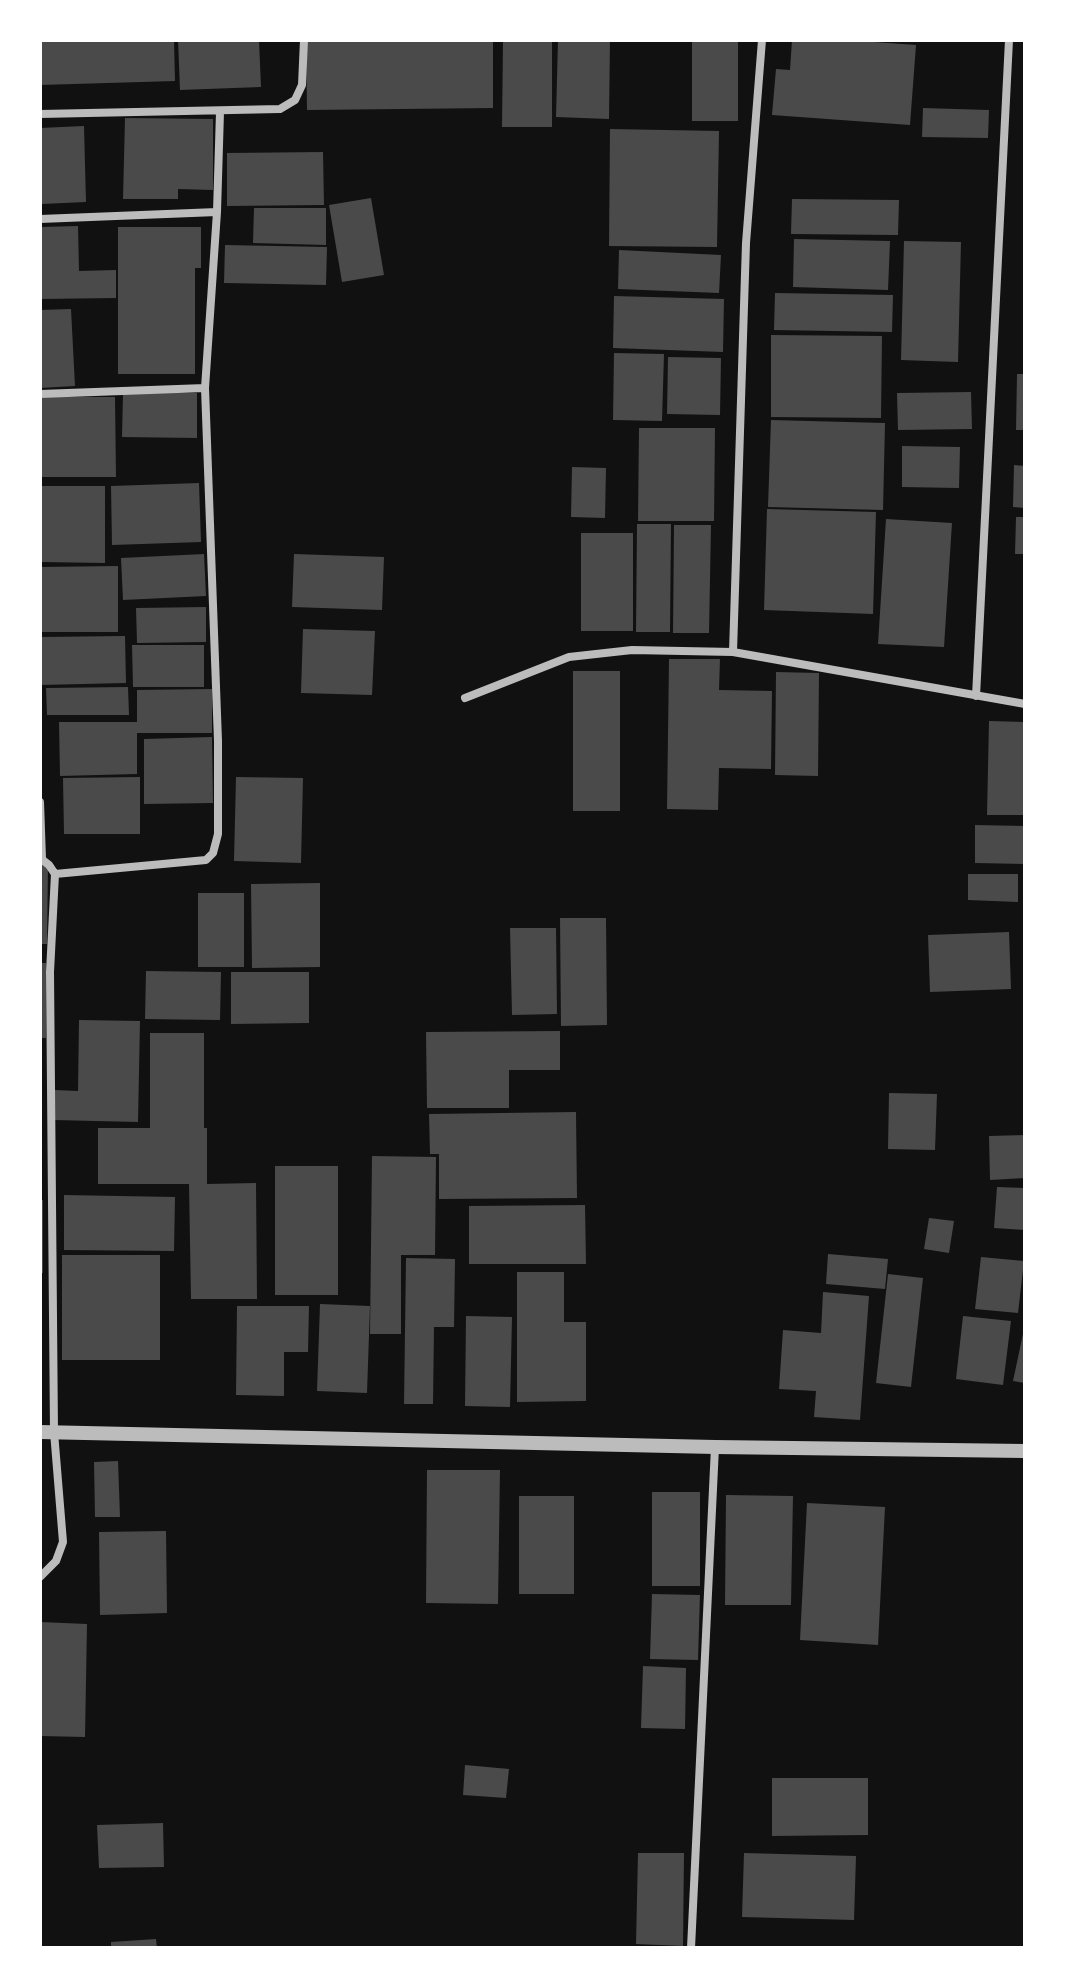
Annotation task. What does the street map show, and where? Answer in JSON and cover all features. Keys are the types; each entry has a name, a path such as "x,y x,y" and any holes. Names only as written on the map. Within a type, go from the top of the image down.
{"street":[{"path":"40,114 280,109 295,100 302,85 304,40"},
{"path":"733,652 746,243 762,40"},
{"path":"976,696 1009,40"},
{"path":"55,874 206,860 213,853 218,834 218,741 205,388 217,212 220,112"},
{"path":"40,219 217,212"},
{"path":"40,394 205,388"},
{"path":"465,698 569,657 632,650 733,652 1025,704"},
{"path":"40,802 41,859 55,874 50,972 47,1432 63,1542 56,1561 40,1577"},
{"path":"47,1432 1025,1451"},
{"path":"691,1948 715,1447"}],"building":[{"path":"40,40 174,40 175,81 40,85"},
{"path":"178,40 259,40 261,87 180,90"},
{"path":"306,40 493,40 493,108 307,110"},
{"path":"503,40 552,40 552,127 502,127"},
{"path":"558,40 610,40 609,119 556,117"},
{"path":"692,40 738,40 738,121 692,121"},
{"path":"792,40 916,45 910,125 772,115 776,69 790,70"},
{"path":"923,108 989,110 988,138 922,137"},
{"path":"125,118 213,119 213,190 178,189 178,199 123,199"},
{"path":"84,126 86,202 42,204 40,128"},
{"path":"610,129 719,131 717,247 609,246"},
{"path":"323,152 324,205 227,206 227,153"},
{"path":"371,198 384,275 342,282 329,205"},
{"path":"792,199 899,200 898,235 791,234"},
{"path":"254,208 326,208 326,245 253,243"},
{"path":"78,226 79,271 116,270 116,298 40,299 40,227"},
{"path":"118,227 201,227 201,268 195,268 195,374 118,374"},
{"path":"794,239 890,241 888,290 793,287"},
{"path":"904,241 961,242 958,362 901,360"},
{"path":"225,245 327,247 326,285 224,283"},
{"path":"619,250 721,255 719,293 618,289"},
{"path":"775,293 893,295 892,332 774,330"},
{"path":"614,296 724,299 723,352 613,348"},
{"path":"71,309 75,386 40,388 40,310"},
{"path":"771,335 882,336 881,418 771,417"},
{"path":"614,353 664,354 662,421 613,420"},
{"path":"668,357 721,358 720,415 667,414"},
{"path":"1017,374 1025,374 1025,430 1016,430"},
{"path":"971,392 972,429 898,430 897,393"},
{"path":"123,393 197,393 197,438 122,437"},
{"path":"40,397 115,397 116,477 40,477"},
{"path":"771,420 885,423 883,510 768,507"},
{"path":"639,428 715,428 714,521 638,521"},
{"path":"902,446 960,447 959,488 902,487"},
{"path":"1014,465 1025,466 1025,508 1013,507"},
{"path":"572,467 606,468 605,518 571,517"},
{"path":"199,483 201,542 112,545 111,486"},
{"path":"40,486 105,486 105,563 40,562"},
{"path":"767,509 876,512 873,614 764,610"},
{"path":"1016,517 1025,517 1025,554 1015,554"},
{"path":"886,519 952,523 944,647 878,644"},
{"path":"637,524 671,524 670,632 636,632"},
{"path":"674,525 711,525 709,633 673,633"},
{"path":"581,533 633,533 633,631 581,631"},
{"path":"204,554 206,596 123,600 121,558"},
{"path":"294,554 384,557 382,610 292,607"},
{"path":"118,566 118,632 40,632 40,567"},
{"path":"206,607 206,642 137,643 136,608"},
{"path":"303,629 375,631 372,695 301,693"},
{"path":"125,636 126,683 40,685 40,637"},
{"path":"132,645 204,645 204,687 133,687"},
{"path":"669,659 720,659 719,690 772,691 771,769 719,768 718,810 667,809"},
{"path":"573,671 620,671 620,811 573,811"},
{"path":"776,672 819,673 818,776 775,775"},
{"path":"128,687 129,715 47,715 46,688"},
{"path":"212,689 212,733 137,733 137,774 60,776 59,722 137,722 137,690"},
{"path":"989,721 1025,722 1025,815 987,815"},
{"path":"212,737 213,803 144,804 144,739"},
{"path":"140,777 140,834 64,834 63,778"},
{"path":"236,777 303,778 301,863 234,861"},
{"path":"975,825 1025,826 1025,864 975,863"},
{"path":"40,864 48,865 47,944 40,944"},
{"path":"968,874 1018,874 1018,902 968,900"},
{"path":"320,883 320,967 252,968 251,884"},
{"path":"198,893 244,893 244,967 198,967"},
{"path":"560,918 606,918 607,1025 561,1026"},
{"path":"510,928 556,928 557,1014 512,1015"},
{"path":"1009,932 1011,989 930,992 928,935"},
{"path":"40,963 46,963 46,1038 40,1038"},
{"path":"146,971 221,972 220,1020 145,1019"},
{"path":"231,972 309,972 309,1023 231,1024"},
{"path":"79,1020 140,1021 138,1122 54,1120 55,1090 78,1091"},
{"path":"560,1031 560,1070 509,1070 509,1108 427,1108 426,1032"},
{"path":"150,1033 204,1033 207,1184 256,1183 257,1299 191,1299 189,1184 98,1184 98,1128 150,1128"},
{"path":"889,1093 937,1094 935,1150 888,1149"},
{"path":"576,1112 577,1198 439,1199 439,1154 430,1154 429,1114"},
{"path":"1025,1135 1025,1178 990,1180 989,1136"},
{"path":"372,1156 436,1157 435,1255 401,1255 401,1334 370,1334"},
{"path":"275,1166 338,1166 338,1295 275,1295"},
{"path":"997,1187 1025,1188 1025,1230 994,1228"},
{"path":"64,1195 175,1197 174,1251 64,1250"},
{"path":"40,1200 43,1200 43,1273 40,1273"},
{"path":"585,1205 586,1264 469,1264 469,1206"},
{"path":"929,1218 954,1221 949,1253 924,1249"},
{"path":"828,1254 888,1259 885,1289 826,1284"},
{"path":"62,1255 160,1255 160,1360 62,1360"},
{"path":"981,1257 1024,1261 1018,1313 975,1309"},
{"path":"406,1258 455,1259 454,1327 434,1327 433,1404 404,1404"},
{"path":"517,1272 564,1272 564,1322 586,1322 586,1401 517,1402"},
{"path":"888,1274 923,1278 911,1387 876,1383"},
{"path":"823,1292 869,1296 860,1420 814,1417 816,1391 779,1389 783,1330 821,1333"},
{"path":"320,1304 370,1306 367,1393 317,1391"},
{"path":"237,1306 309,1306 308,1352 284,1352 284,1396 236,1395"},
{"path":"466,1316 512,1317 510,1407 465,1406"},
{"path":"963,1316 1011,1321 1003,1385 956,1379"},
{"path":"1025,1329 1025,1383 1013,1381"},
{"path":"118,1461 120,1517 95,1517 94,1462"},
{"path":"427,1470 500,1470 498,1604 426,1603"},
{"path":"652,1492 700,1492 700,1586 652,1586"},
{"path":"726,1495 793,1496 791,1605 725,1605"},
{"path":"519,1496 574,1496 574,1594 519,1594"},
{"path":"807,1503 885,1507 878,1645 800,1640"},
{"path":"166,1531 167,1613 100,1615 99,1532"},
{"path":"652,1594 700,1595 698,1660 650,1659"},
{"path":"40,1622 87,1624 85,1737 40,1736"},
{"path":"643,1666 686,1668 685,1729 641,1728"},
{"path":"465,1765 509,1769 506,1798 463,1795"},
{"path":"772,1778 868,1778 868,1835 772,1836"},
{"path":"163,1823 164,1867 99,1868 97,1825"},
{"path":"638,1853 684,1853 683,1946 636,1944"},
{"path":"744,1853 856,1856 854,1920 742,1917"},
{"path":"156,1939 157,1948 111,1948 111,1942"}]}
